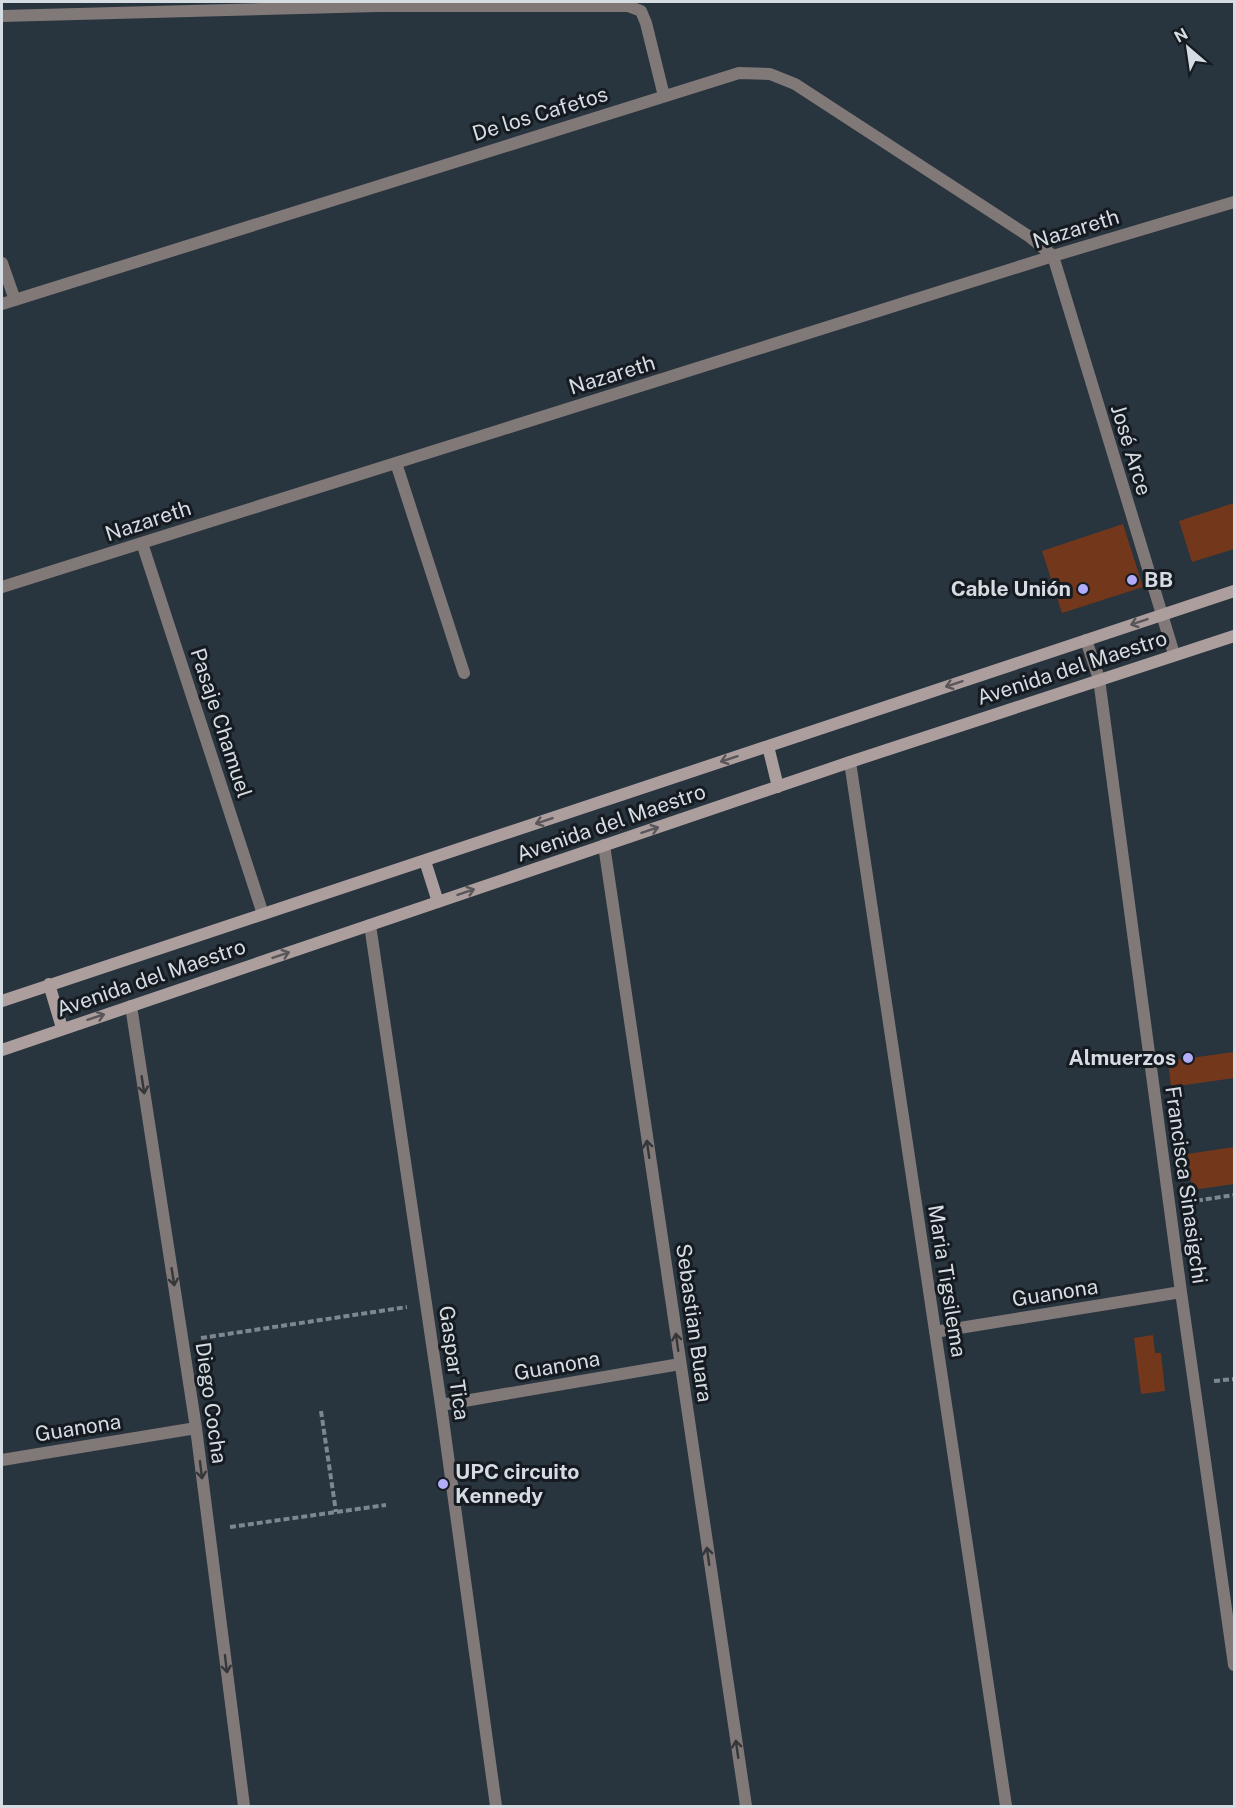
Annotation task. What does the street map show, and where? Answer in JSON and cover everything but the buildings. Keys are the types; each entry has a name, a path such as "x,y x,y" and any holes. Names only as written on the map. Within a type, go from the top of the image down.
{"main road":[{"name":"Avenida del Maestro","path":"2,1001 1234,591"},
{"name":"Avenida del Maestro","path":"2,1050 850,762 1234,636"},
{"path":"768,746 778,787"},
{"path":"425,861 438,902"},
{"path":"49,984 62,1028"}],"street":[{"path":"2,16 378,6 628,6 641,11 646,23 664,96"},
{"name":"De los Cafetos","path":"2,304 739,73 770,74 795,84 1030,237 1053,256"},
{"name":"Nazareth","path":"2,587 1053,256 1234,202"},
{"name":"José Arce","path":"1053,256 1174,654"},
{"path":"2,263 15,300"},
{"path":"396,463 464,673"},
{"name":"Pasaje Chamuel","path":"142,543 263,914"},
{"name":"Francisca Sinasigchi","path":"1086,640 1099,679 1181,1292 1234,1665"},
{"name":"Maria Tigsilema","path":"850,762 1006,1806"},
{"name":"Sebastian Buara","path":"604,845 746,1806"},
{"name":"Gaspar Tica","path":"370,925 441,1405 496,1806"},
{"name":"Diego Cocha","path":"131,1006 196,1428 244,1806"},
{"name":"Guanona","path":"935,1332 1181,1292"},
{"name":"Guanona","path":"441,1405 680,1364"},
{"name":"Guanona","path":"2,1460 196,1428"}],"path":[{"path":"1200,1200 1234,1195"},
{"path":"182,1341 426,1304"},
{"path":"1224,1380 1234,1379"},
{"path":"321,1411 336,1512"},
{"path":"209,1530 386,1505"}],"place":[{"name":"BB","path":"1132,580"},
{"name":"Cable Unión","path":"1083,589"},
{"name":"Almuerzos","path":"1188,1058"},
{"name":"UPC circuito Kennedy","path":"443,1484"}]}
